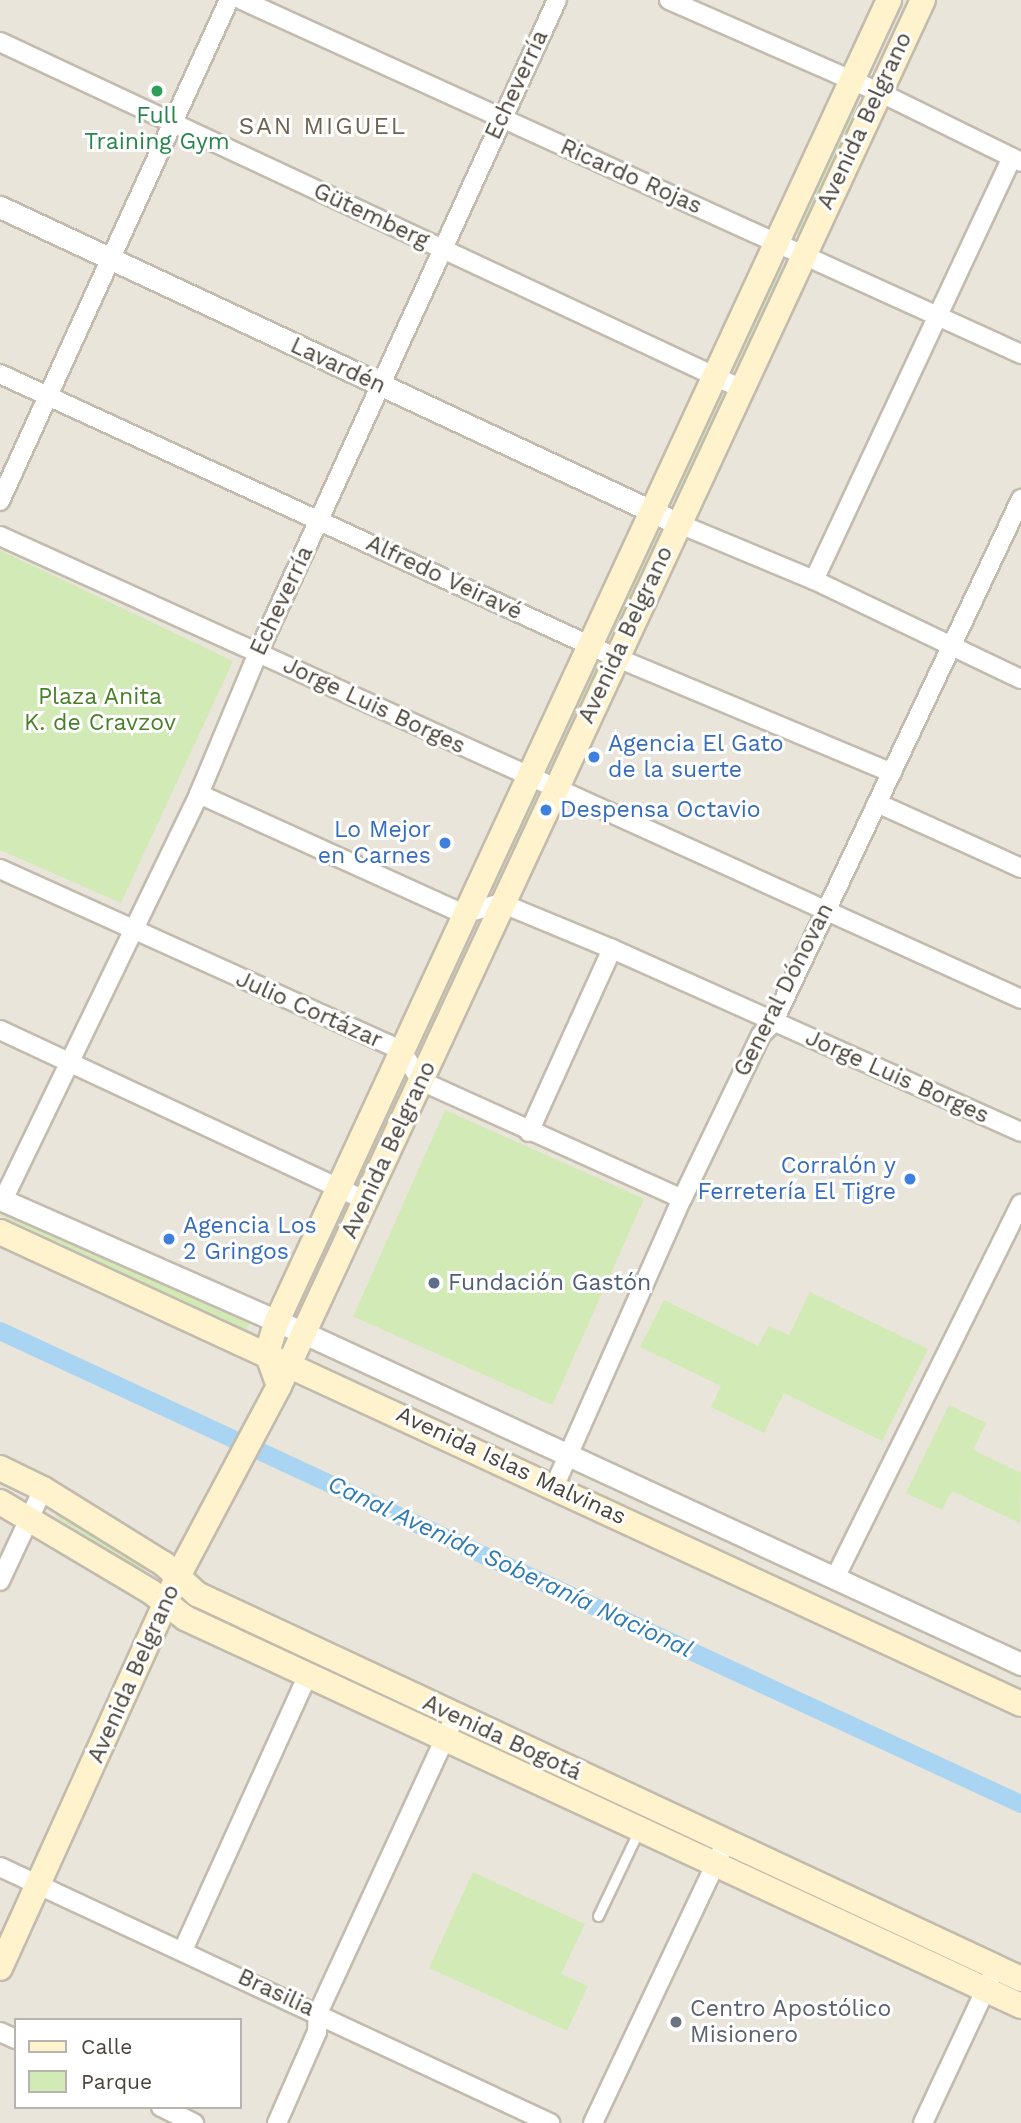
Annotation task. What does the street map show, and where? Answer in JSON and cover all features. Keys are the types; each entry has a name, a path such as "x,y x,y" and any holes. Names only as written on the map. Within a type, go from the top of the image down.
{"main road":[{"name":"Avenida Belgrano","path":"267,1353 277,1321 463,914 889,0"},
{"name":"Avenida Belgrano","path":"0,1968 177,1578 233,1480 290,1363 677,523 923,0"},
{"name":"Avenida Islas Malvinas","path":"0,1231 555,1485 1021,1704"},
{"path":"267,1353 279,1386"},
{"name":"Avenida Bogotá","path":"0,1468 43,1489 164,1564 197,1594 455,1717 727,1840 990,1978 1021,2006"},
{"name":"Avenida Bogotá","path":"0,1502 30,1517 185,1618 638,1832 712,1866 990,1978 1021,1979"}],"street":[{"path":"0,501 46,395 229,0"},
{"name":"Ricardo Rojas","path":"242,0 1021,354"},
{"name":"Echeverría","path":"2,1200 130,931 199,794 258,653 383,387 501,119 557,0"},
{"path":"669,0 879,92 1017,160 936,315 814,580"},
{"name":"Gütemberg","path":"0,43 742,389"},
{"name":"Lavardén","path":"0,207 677,523"},
{"name":"Alfredo Veiravé","path":"0,374 615,657 892,773"},
{"name":"General Dónovan","path":"555,1485 682,1199 761,1035 773,1023 1021,499"},
{"path":"677,523 814,580 1021,679"},
{"name":"Jorge Luis Borges","path":"0,536 528,778 826,908 1021,999"},
{"path":"199,794 463,914 501,903"},
{"path":"877,803 1021,868"},
{"name":"Julio Cortázar","path":"0,869 130,931 401,1050 421,1081"},
{"name":"Jorge Luis Borges","path":"501,903 612,949 1021,1132"},
{"path":"529,1132 612,949"},
{"path":"0,1030 365,1200"},
{"path":"421,1081 682,1199"},
{"name":"Avenida Islas Malvinas","path":"2,1200 304,1333 1021,1664"},
{"path":"835,1578 1021,1204"},
{"path":"0,1581 43,1489"},
{"path":"183,1950 308,1674"},
{"path":"277,2123 317,2032 318,2013 442,1740 455,1717"},
{"path":"593,2123 712,1866 727,1840"},
{"name":"Brasilia","path":"0,1867 550,2123"},
{"path":"923,2123 990,1978"},
{"path":"165,2109 194,2123"}],"lane":[{"path":"598,1916 638,1832"}],"shaded area":[{"path":"0,0 1021,0 1021,2123 0,2123"}],"green space":[{"path":"851,103 862,108 799,234 794,229"},
{"path":"776,264 787,269 741,371 730,366"},
{"path":"716,392 728,397 684,501 672,496"},
{"path":"654,530 665,535 619,637 608,632"},
{"name":"Plaza Anita K. de Cravzov","path":"0,550 233,661 121,903 0,850"},
{"path":"593,662 604,667 558,769 547,764"},
{"path":"533,790 544,795 501,891 490,886"},
{"path":"461,940 472,945 426,1047 415,1042"},
{"path":"400,1078 411,1083 365,1185 354,1180"},
{"path":"445,1110 644,1199 552,1405 353,1316"},
{"path":"343,1202 354,1208 294,1318 282,1311"},
{"path":"0,1209 251,1319 246,1331 0,1215"},
{"path":"810,1292 928,1349 882,1441 784,1393 764,1433 711,1407 721,1386 640,1347 664,1300 758,1346 769,1326 789,1335"},
{"path":"949,1405 986,1423 973,1450 1021,1473 1020,1523 952,1491 942,1510 906,1493"},
{"path":"61,1507 148,1564 142,1573 55,1516"},
{"path":"473,1872 585,1924 561,1974 588,1986 567,2031 429,1968"}],"waterway":[{"name":"Canal Avenida Soberanía Nacional","path":"0,1331 1021,1804"}],"place":[{"name":"Full Training Gym","path":"157,91"},
{"name":"Agencia El Gato de la suerte","path":"594,757"},
{"name":"Despensa Octavio","path":"546,810"},
{"name":"Lo Mejor en Carnes","path":"445,843"},
{"name":"Corralón y Ferretería El Tigre","path":"910,1179"},
{"name":"Agencia Los 2 Gringos","path":"169,1239"},
{"name":"Fundación Gastón","path":"434,1283"},
{"name":"Centro Apostólico Misionero","path":"676,2022"}],"district":[{"name":"SAN MIGUEL","path":"323,127"}]}
